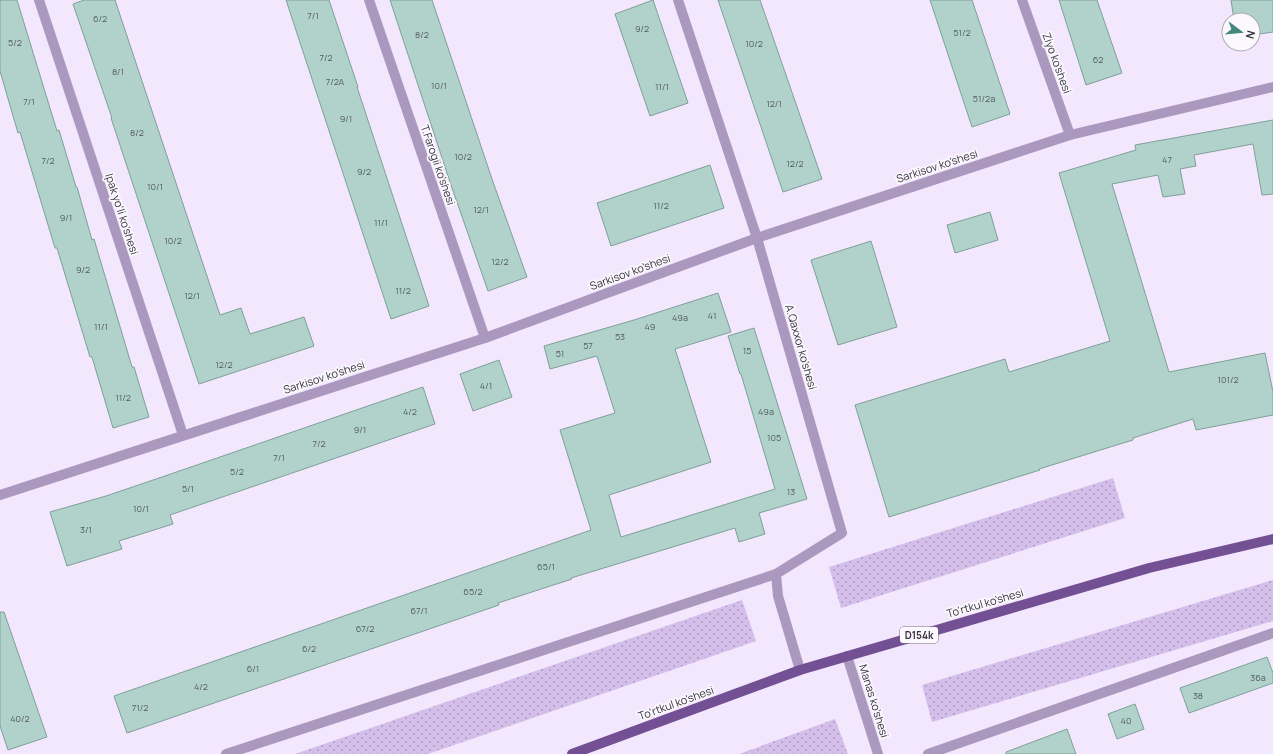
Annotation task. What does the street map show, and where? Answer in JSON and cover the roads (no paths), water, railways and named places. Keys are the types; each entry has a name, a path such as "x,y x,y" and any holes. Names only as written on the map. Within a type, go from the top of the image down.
{"main road":[{"name":"To'rtkul ko'shesi","path":"572,754 800,670 1149,568 1273,539"}],"street":[{"name":"Ipak yo'li ko'shesi","path":"39,0 183,435"},
{"name":"T.Farogii ko'shesi","path":"369,0 484,338"},
{"name":"A.Qaxxor ko'shesi","path":"678,0 757,238 842,533 776,574"},
{"name":"Ziyo ko'shesi","path":"1022,0 1070,135"},
{"name":"Sarkisov ko'shesi","path":"0,495 484,338 757,238 1070,135 1273,87"},
{"path":"226,754 776,574 778,596 800,670"},
{"path":"928,754 1273,633"},
{"name":"Manas ko'shesi","path":"847,656 878,754"}]}
